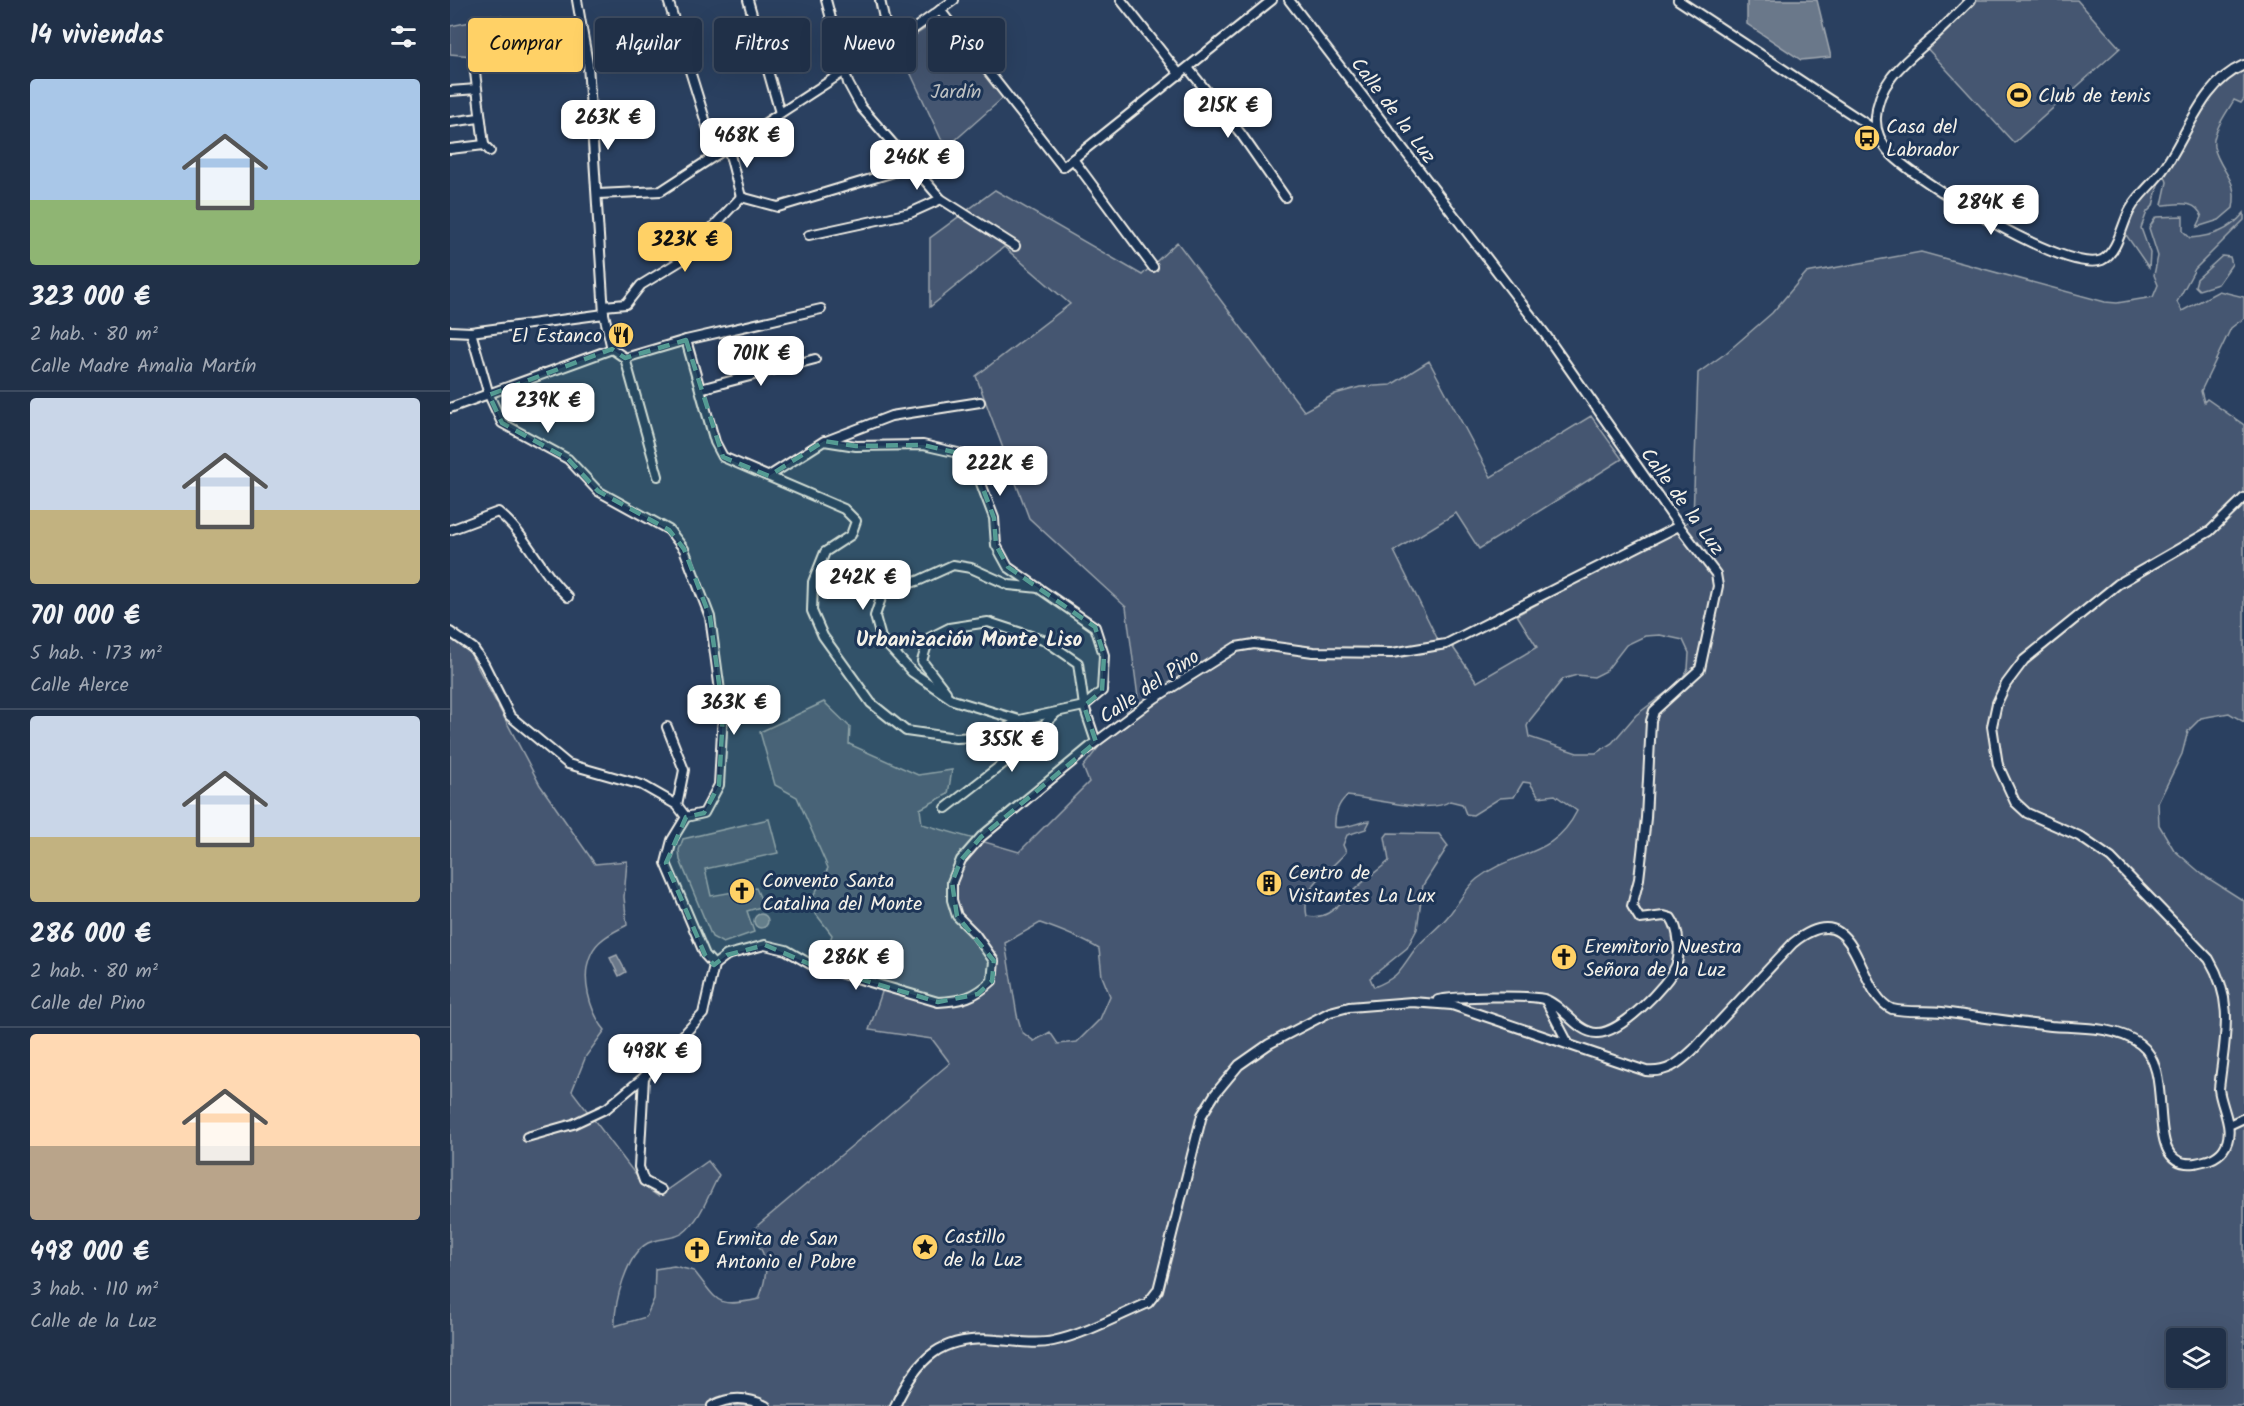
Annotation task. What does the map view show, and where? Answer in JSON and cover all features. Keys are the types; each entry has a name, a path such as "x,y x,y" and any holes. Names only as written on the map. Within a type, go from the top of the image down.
{"street":[{"path":"578,0 588,64 604,310 612,349 625,358 658,476"},
{"path":"668,0 716,155"},
{"path":"748,0 780,113"},
{"path":"826,0 831,18"},
{"path":"880,0 884,18"},
{"path":"916,27 954,0"},
{"path":"1121,0 1180,75"},
{"path":"940,10 1063,167 1272,0"},
{"name":"Calle de la Luz","path":"1289,0 1545,334 1678,526 1716,574 1718,586 1700,669 1654,711 1641,857 1632,906 1640,919 1664,916 1671,918 1676,925 1677,964 1671,977 1635,1015 1600,1034 1590,1032 1545,999"},
{"path":"1678,0 1877,131"},
{"path":"1971,0 1890,77 1878,104 1875,119 1877,131 1886,149 1902,164 2002,228 2031,243 2073,258 2098,261 2109,255 2132,206 2163,171 2210,94 2222,79 2244,65"},
{"path":"1188,68 1241,134 1285,197"},
{"path":"450,148 487,148 479,118 475,72"},
{"path":"598,194 661,191 843,72"},
{"path":"845,72 848,83 861,107 941,199 1015,246"},
{"path":"450,92 477,89"},
{"path":"450,122 479,118"},
{"path":"728,147 741,197"},
{"path":"1073,159 1153,267"},
{"path":"741,197 778,207 914,166"},
{"path":"450,331 471,332 604,310 626,304 641,285 682,260 741,197"},
{"path":"809,235 910,213 941,199"},
{"path":"625,358 686,340 821,309"},
{"path":"471,332 489,395 502,423 567,459 598,491 669,530 684,549 710,617 723,713 719,785 704,813 686,817 672,840 666,863 705,955 714,965 703,1014 644,1077 607,1108 573,1124 527,1137"},
{"path":"686,340 715,442 723,457 844,509 856,521 851,535 825,552 813,582 812,611 823,636 871,703 906,731 956,738 994,736 1019,720 1084,706 1102,691 1104,655 1095,627 1008,567 996,545 994,518 976,470 958,453 923,445 856,446 824,441"},
{"path":"450,408 612,349"},
{"path":"700,389 815,359"},
{"path":"770,476 824,441 891,416 981,402"},
{"path":"1431,1002 1452,1005 1646,1071 1665,1070 1693,1050 1793,943 1812,931 1827,928 1836,931 1851,945 1877,997 1884,1005 1892,1009 2091,1029 2120,1034 2139,1043 2156,1065 2164,1143 2176,1160 2189,1163 2214,1158 2226,1143 2229,1125 2219,1089 2227,1004 2219,977 2209,959 2111,858 2079,836 2027,813 2015,802 1998,765 1992,726 1997,703 2006,684 2024,660 2118,584 2210,531 2244,498"},
{"path":"450,530 498,512 515,525 540,566 568,597"},
{"name":"Calle del Pino","path":"714,965 727,955 765,945 786,950 812,965 938,1002 960,1001 978,994 992,981 995,970 994,961 975,934 957,916 952,900 952,882 961,860 981,837 1096,742 1155,698 1236,647 1254,644 1313,652 1392,653 1446,644 1515,611 1678,526"},
{"path":"1019,720 953,700 912,672 881,638 875,616 883,592 920,580 953,565 971,568 1009,585 1041,588"},
{"path":"953,700 922,661 929,638 949,628 988,622 1046,641 1078,663 1084,706 1096,742"},
{"path":"450,632 473,648 484,664 510,716 568,764 642,785 676,805 686,817"},
{"path":"946,808 1009,759 1056,712"},
{"path":"667,728 684,770 676,805"},
{"path":"895,1406 910,1374 926,1358 957,1341 969,1339 1029,1343 1053,1341 1148,1303 1158,1290 1202,1115 1215,1094 1239,1065 1269,1044 1330,1012 1348,1007 1477,998 1545,999 1569,1045"},
{"path":"644,1077 639,1167 644,1181 661,1190"},
{"path":"2229,1125 2244,1118"},
{"path":"712,1406 730,1399 742,1399 766,1406"}],"highlighted area":[{"path":"686,340 723,457 769,476 824,441 856,446 923,445 958,453 976,470 994,518 996,545 1008,567 1095,627 1104,655 1102,691 1084,706 1096,742 981,837 961,860 952,882 957,916 994,961 992,981 978,994 938,1002 812,965 765,945 727,955 714,965 705,955 666,863 686,817 704,813 719,785 723,713 710,617 684,549 669,530 598,491 568,459 502,423 489,395 612,349 625,358"}],"green space":[{"name":"Club de tenis","path":"1971,0 2077,0 2120,48 2014,143 1924,45"},
{"path":"468,22 468,56 450,54 450,26"},
{"name":"Jardín","path":"928,27 928,72 985,72 1004,97 952,143 941,139 910,72 916,72 916,34"},
{"path":"2244,69 2244,99 2241,103 2234,100 2217,129 2214,141 2217,156 2233,189 2233,208 2219,220 2197,227 2202,217 2195,207 2186,204 2162,205 2167,182 2165,176 2197,116 2217,90"},
{"path":"2158,184 2153,206 2147,212 2141,228 2150,253 2149,268 2124,232 2133,209"},
{"path":"995,190 1142,275 1177,242 1304,411 1335,394 1360,387 1391,385 1429,361 1491,477 1591,416 1622,459 1479,549 1456,513 1394,551 1439,642 1452,646 1477,682 1537,647 1517,615 1693,519 1698,373 1726,353 1772,313 1806,273 1921,252 2105,302 2117,303 2153,297 2158,285 2154,275 2158,256 2149,228 2156,217 2183,216 2183,231 2190,238 2220,231 2244,213 2244,220 2195,269 2177,302 2182,311 2219,291 2244,297 2244,318 2231,328 2201,391 2204,402 2207,399 2244,425 2244,722 2229,713 2201,718 2188,731 2182,754 2158,803 2159,825 2174,850 2203,875 2244,901 2244,1406 450,1406 450,638 470,653 540,785 595,864 627,861 624,897 627,925 606,936 597,944 591,954 586,973 591,1004 605,1030 586,1056 572,1091 645,1187 658,1196 708,1161 719,1175 700,1213 690,1227 680,1235 648,1243 633,1258 619,1293 615,1326 646,1317 654,1299 655,1269 674,1266 694,1271 714,1296 726,1303 759,1299 766,1267 762,1252 751,1238 757,1226 950,1063 932,1039 869,1030 883,989 875,977 825,956 832,935 809,905 828,868 797,797 775,785 760,732 824,702 850,727 849,744 918,775 952,770 948,794 920,809 922,824 1019,852 1089,782 1083,767 1138,697 1126,607 1029,518 976,376 1070,304 1004,247 930,307 930,238","holes":["1660,635 1683,640 1689,653 1688,669 1680,682 1636,715 1612,743 1596,753 1577,753 1529,737 1527,726 1530,720 1563,679 1577,675 1594,677 1606,671 1626,645 1645,636","1523,782 1530,783 1539,797 1555,795 1577,811 1567,827 1545,846 1505,863 1477,879 1445,920 1416,948 1399,972 1390,979 1374,987 1370,978 1407,948 1417,929 1423,885 1448,846 1439,834 1388,833 1385,837 1389,861 1360,884 1332,911 1321,916 1307,916 1306,905 1312,887 1346,852 1343,845 1347,835 1366,829 1370,821 1335,827 1337,810 1347,796 1416,806 1441,805 1450,801 1462,804 1466,814 1473,815 1500,798 1514,797","1040,923 1099,949 1102,976 1110,996 1100,1019 1077,1042 1058,1044 1050,1032 1034,1041 1022,1032 1005,943"]},
{"path":"2222,256 2230,257 2232,264 2218,284 2199,290 2195,286 2197,279"},
{"path":"769,819 778,853 705,869 711,896 756,888 764,906 747,911 754,932 723,943 712,937 680,860 679,850 683,839"}],"shaded area":[{"path":"1747,0 1817,0 1831,57 1801,60 1747,24"},
{"path":"758,914 764,914 768,921 764,928 758,928 754,924 754,918"},
{"path":"617,955 626,972 619,976 610,958"}],"place":[{"name":"Club de tenis","path":"2019,95"},
{"name":"Casa del Labrador","path":"1867,138"},
{"name":"El Estanco","path":"621,335"},
{"name":"Centro de Visitantes La Lux","path":"1269,883"},
{"name":"Convento Santa Catalina del Monte","path":"742,891"},
{"name":"Eremitorio Nuestra Señora de la Luz","path":"1564,957"},
{"name":"Castillo de la Luz","path":"925,1247"},
{"name":"Ermita de San Antonio el Pobre","path":"697,1250"}],"district":[{"name":"Urbanización Monte Liso","path":"969,639"}]}
